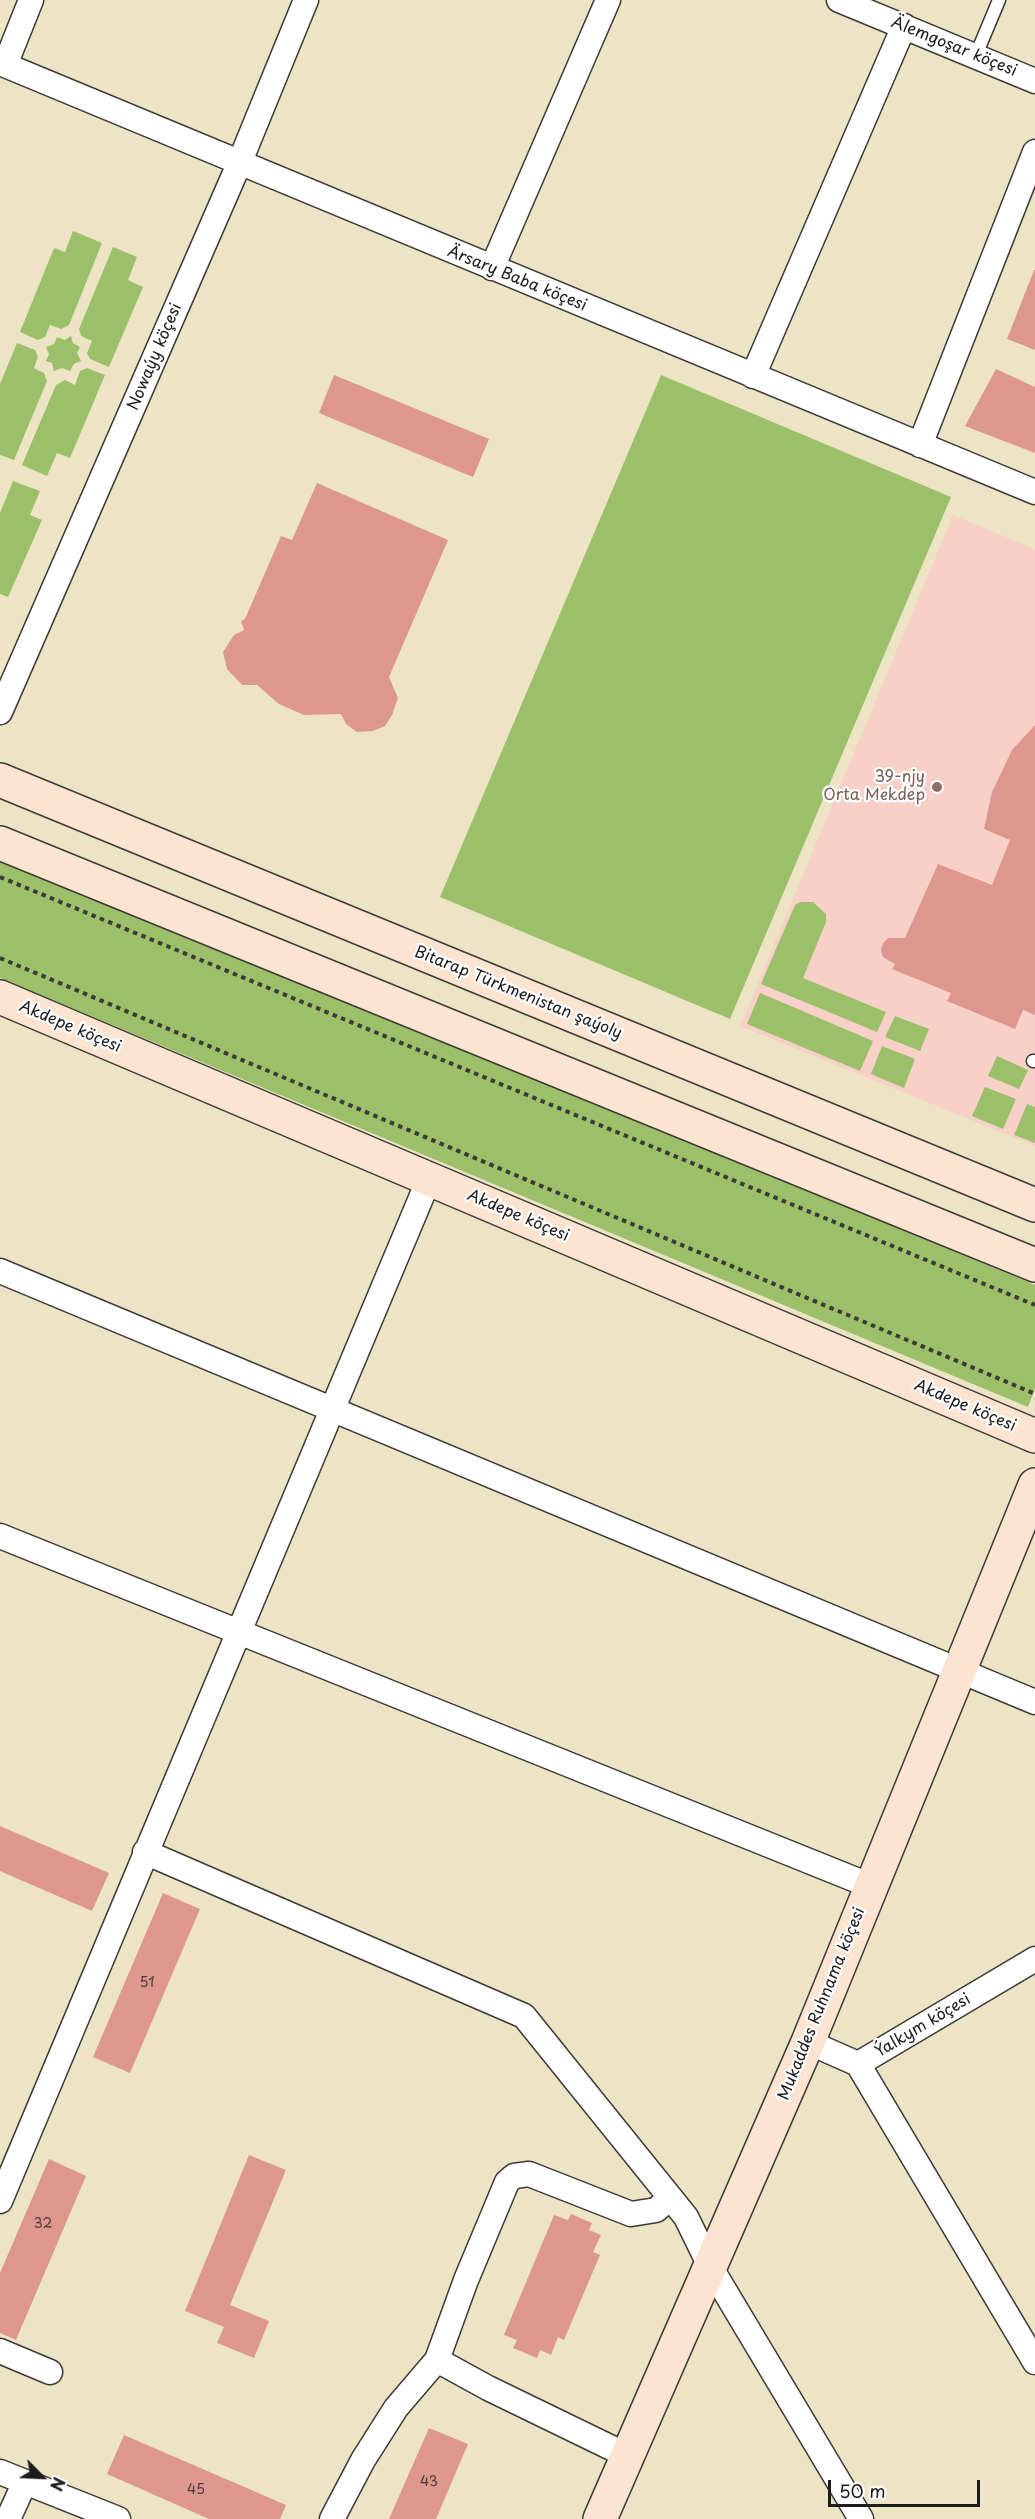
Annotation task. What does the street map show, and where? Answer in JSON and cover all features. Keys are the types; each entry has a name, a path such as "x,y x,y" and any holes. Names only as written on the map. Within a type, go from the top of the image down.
{"street":[{"path":"3,64 31,0"},
{"name":"Nowaýy köçesi","path":"0,712 238,164 306,0"},
{"path":"492,268 608,0"},
{"name":"Älemgoşar köçesi","path":"839,0 1035,81"},
{"path":"753,376 904,27"},
{"name":"Ärsary Baba köçesi","path":"3,64 238,164 1035,492"},
{"path":"920,445 1035,152"},
{"name":"Bitarap Türkmenistan şaýoly","path":"0,780 1035,1205"},
{"path":"0,843 1035,1265"},
{"name":"Akdepe köçesi","path":"0,997 1035,1436"},
{"path":"0,2201 429,1179"},
{"path":"0,1271 1035,1702"},
{"name":"Mukaddes Ruhnama köçesi","path":"600,2519 808,2042 1035,1485"},
{"path":"0,1536 871,1886"},
{"path":"145,1852 524,2016 686,2217 711,2268 861,2519"},
{"name":"Ýalkym köçesi","path":"808,2042 858,2064 1035,1959"},
{"path":"858,2064 1035,2362"},
{"path":"332,2519 363,2460 396,2408 437,2360 470,2270 507,2182 514,2176 530,2174 631,2214 656,2210 670,2198"},
{"path":"0,2351 50,2372"},
{"path":"437,2360 488,2388 628,2456"},
{"path":"0,2472 118,2519"},
{"path":"8,2519 25,2482"}],"lane":[{"path":"976,55 999,0"}],"path":[{"path":"0,877 1035,1305"},
{"path":"0,958 1033,1393"}],"shaded area":[{"name":"39-njy Orta Mekdep","path":"953,515 1035,549 1035,1146 740,1026"}],"green space":[{"path":"73,231 102,243 69,325 61,329 50,325 45,337 38,340 20,332 54,248 65,252"},
{"path":"113,247 137,257 128,280 143,287 109,367 90,359 87,353 92,341 81,336 79,329"},
{"path":"71,336 73,343 80,347 77,353 81,361 74,364 70,371 62,368 54,371 52,363 46,361 49,354 46,347 54,344 57,337 65,340"},
{"path":"17,343 35,350 38,357 34,368 44,373 47,381 14,460 0,455 0,384"},
{"path":"87,368 105,375 70,458 57,453 47,476 22,465 56,385 65,380 75,385 80,371"},
{"path":"661,375 951,497 730,1019 440,897"},
{"path":"13,481 40,491 30,515 42,520 8,597 0,594 0,513"},
{"path":"0,855 1035,1285 1035,1389 1028,1407 0,978"},
{"path":"800,902 813,902 826,914 826,922 803,978 886,1012 877,1032 761,984 795,905"},
{"path":"760,993 873,1041 860,1071 747,1024"},
{"path":"895,1016 929,1029 920,1051 885,1037"},
{"path":"882,1046 915,1059 904,1088 871,1074"},
{"path":"997,1056 1028,1070 1019,1089 988,1076"},
{"path":"985,1087 1016,1099 1003,1129 972,1116"},
{"path":"1027,1104 1035,1107 1035,1143 1014,1135"}],"building":[{"path":"1035,270 1035,350 1007,339"},
{"path":"996,369 1035,387 1035,453 965,426"},
{"path":"334,375 489,439 473,477 319,413"},
{"path":"317,483 448,540 389,677 398,698 392,715 385,726 373,731 357,732 346,724 341,714 304,715 279,704 257,685 242,685 227,669 223,652 234,635 244,630 241,621 245,619 281,536 292,540"},
{"path":"1035,725 1035,1015 1023,1010 1015,1029 947,1001 951,993 892,969 895,964 883,957 881,950 888,938 905,938 938,864 992,885 1010,840 984,829 992,792 1012,750"},
{"path":"0,1826 109,1873 92,1911 0,1871"},
{"path":"163,1893 200,1909 130,2073 93,2057"},
{"path":"249,2155 286,2170 230,2305 269,2321 254,2358 217,2343 224,2327 185,2311"},
{"path":"49,2159 86,2176 16,2340 0,2333 0,2273"},
{"path":"571,2214 592,2223 589,2230 601,2235 593,2252 600,2255 564,2340 558,2337 551,2355 540,2350 537,2358 513,2348 517,2340 504,2335 554,2215 568,2220"},
{"path":"429,2428 468,2444 436,2519 389,2519"},
{"path":"124,2435 286,2505 280,2519 209,2519 107,2474"}],"place":[{"name":"39-njy Orta Mekdep","path":"937,787"}]}
